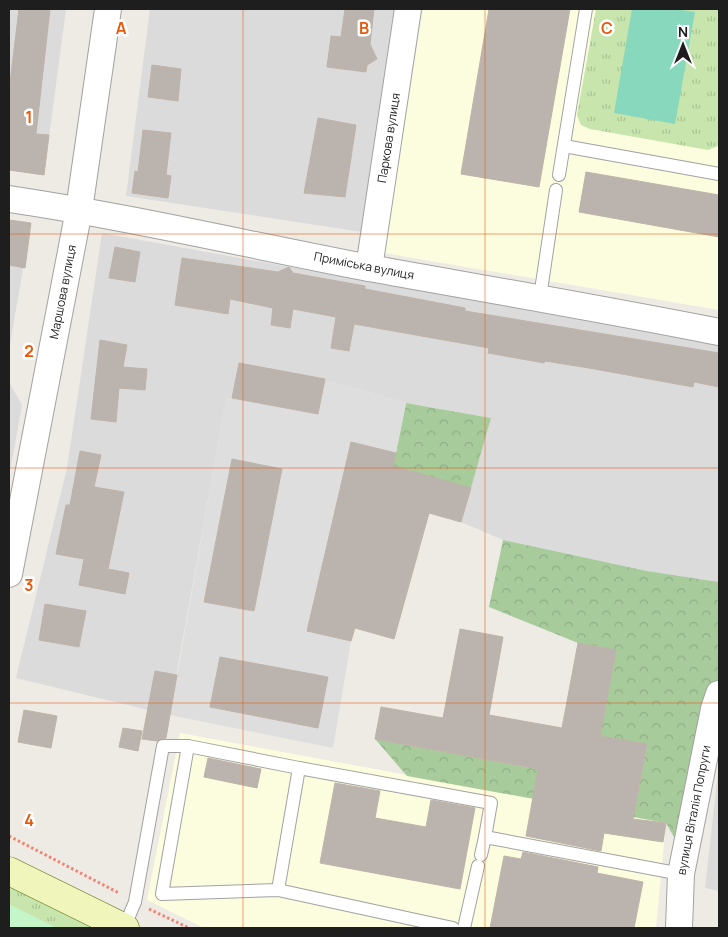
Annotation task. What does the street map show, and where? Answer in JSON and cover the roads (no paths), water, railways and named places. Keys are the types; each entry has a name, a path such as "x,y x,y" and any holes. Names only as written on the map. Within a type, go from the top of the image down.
{"main road":[{"path":"9,871 124,928"}],"street":[{"name":"Маршова вулиця","path":"9,574 79,210 108,9"},
{"name":"Паркова вулиця","path":"369,268 408,9"},
{"name":"Приміська вулиця","path":"9,199 79,210 369,268 540,297 719,332"},
{"name":"вулиця Віталія Попруги","path":"680,928 681,874 714,709 719,694"}],"lane":[{"path":"559,175 586,9"},
{"path":"564,146 719,174"},
{"path":"540,297 556,190"},
{"path":"124,928 135,902 163,746 188,746 491,803 464,928"},
{"path":"188,746 162,894 278,890 453,928"},
{"path":"278,890 299,768"},
{"path":"485,837 681,874"}]}
